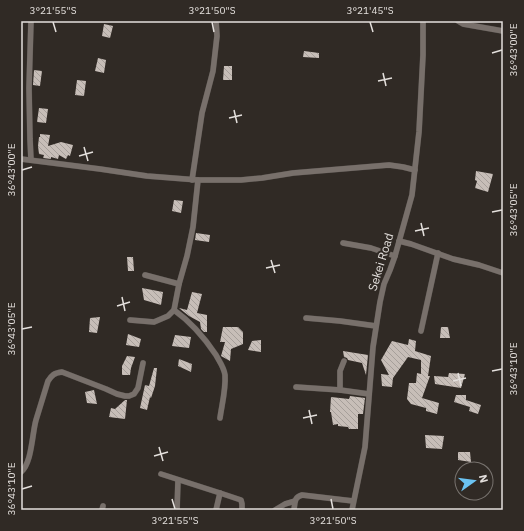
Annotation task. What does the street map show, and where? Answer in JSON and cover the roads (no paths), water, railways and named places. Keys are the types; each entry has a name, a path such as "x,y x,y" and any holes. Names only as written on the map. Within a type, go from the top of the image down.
{"street":[{"path":"31,21 29,88 31,160"},
{"path":"130,320 154,322 168,316 174,310 193,227 195,180 202,113 213,71 217,36 216,21"},
{"name":"Sekei Road","path":"352,510 365,447 376,326 380,302 384,284 395,256 412,195 419,132 423,55 422,21"},
{"path":"458,21 463,24 503,31"},
{"path":"21,159 147,176 195,180 248,179 301,172 389,165 415,170"},
{"path":"399,241 453,259 503,273"},
{"path":"343,243 371,248 395,256"},
{"path":"421,331 438,253"},
{"path":"145,275 179,284"},
{"path":"174,310 186,318 200,333 209,344 221,364 224,372 225,385 220,418"},
{"path":"306,318 376,326"},
{"path":"340,390 340,371 344,361"},
{"path":"21,472 25,468 28,461 36,421 48,381 52,375 62,372 118,394 129,396 134,394 138,388 143,363"},
{"path":"296,387 340,390 369,394"},
{"path":"161,474 240,500 242,510"},
{"path":"177,510 178,480"},
{"path":"216,510 220,493"},
{"path":"294,510 295,501 298,496 306,495 353,501"},
{"path":"275,510 285,504 295,501"}]}
